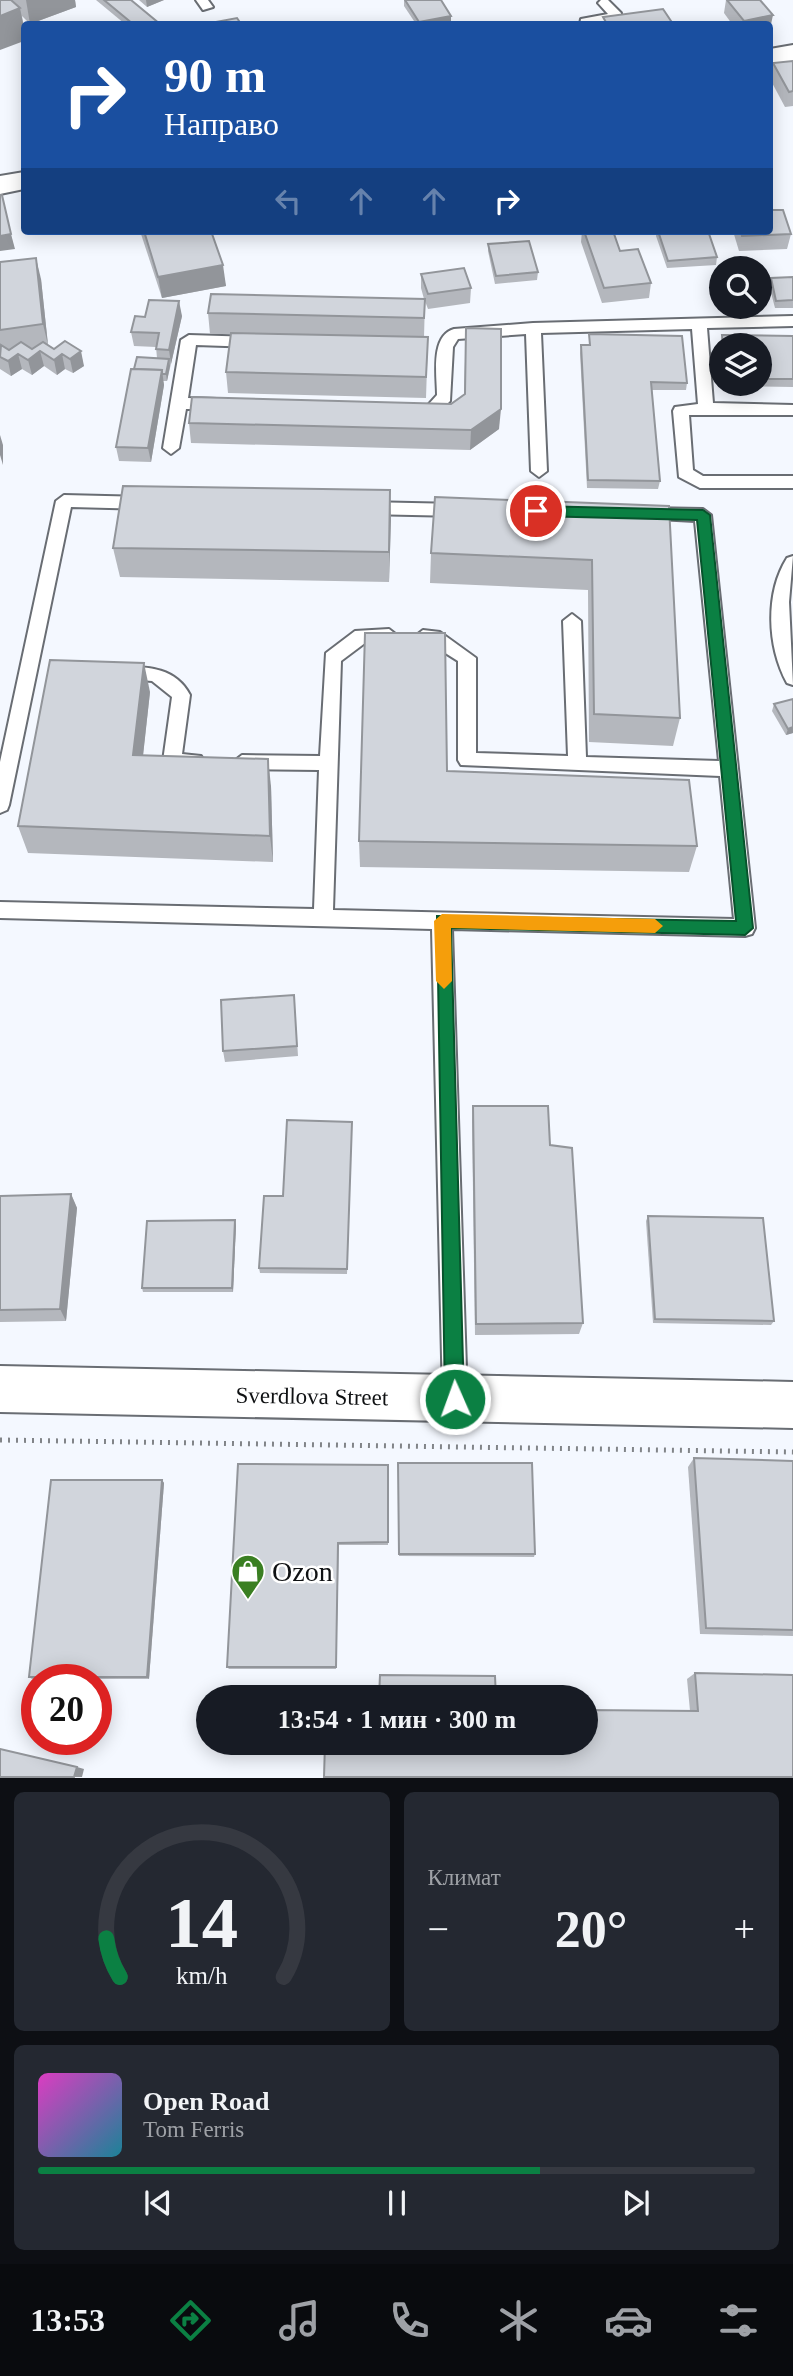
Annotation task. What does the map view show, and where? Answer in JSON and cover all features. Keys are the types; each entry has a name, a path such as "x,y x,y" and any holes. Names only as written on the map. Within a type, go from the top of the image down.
{"street":[{"path":"773,56 793,53"},
{"path":"0,185 21,182"},
{"name":"Sverdlova Street","path":"0,1389 793,1405"}],"lane":[{"path":"591,21 617,16 604,3"},
{"path":"406,410 432,410 445,397 438,346 454,334 533,328 793,321"},
{"path":"699,322 706,408"},
{"path":"533,328 539,471"},
{"path":"171,448 189,340 270,342"},
{"path":"179,403 232,405"},
{"path":"793,410 706,408 681,411 685,472 700,482 793,482"},
{"path":"0,805 34,671 64,501 161,503"},
{"path":"342,507 481,510"},
{"path":"0,910 745,928 703,515 634,513"},
{"path":"793,562 780,592 784,657 793,678"},
{"path":"572,621 577,763"},
{"path":"323,918 332,658 362,636 434,637 467,658 467,760 729,769"},
{"path":"105,673 156,674 181,695 173,761 329,763"},
{"path":"442,921 455,1399"}],"path":[{"path":"0,1440 793,1452"}],"building":[{"path":"0,0 11,0 20,8 0,16"},
{"path":"104,0 131,0 156,21 129,21"},
{"path":"405,0 441,0 451,16 424,21 418,21"},
{"path":"727,0 760,0 773,15 744,21"},
{"path":"663,9 671,21 605,21 603,17"},
{"path":"793,61 793,91 789,92 773,63"},
{"path":"0,195 11,234 0,236"},
{"path":"773,210 783,210 791,234 773,235"},
{"path":"145,235 212,235 223,265 158,277"},
{"path":"585,235 614,235 620,251 638,249 651,283 604,288"},
{"path":"659,235 709,235 717,256 668,261"},
{"path":"529,241 538,272 496,276 488,244"},
{"path":"36,258 43,324 0,330 0,262"},
{"path":"464,268 471,288 428,294 421,274"},
{"path":"793,277 793,300 776,301 772,278"},
{"path":"211,294 425,299 424,318 208,313"},
{"path":"149,300 179,301 169,350 156,349 159,333 131,332 135,316 145,317"},
{"path":"466,328 501,329 501,409 471,430 189,423 192,397 451,404 465,394"},
{"path":"231,333 428,337 426,377 226,372"},
{"path":"589,334 682,336 687,383 651,382 660,481 588,480 581,345 590,345"},
{"path":"772,336 793,336 793,379 772,379"},
{"path":"65,341 81,351 70,359 62,354 54,360 40,351 28,360 18,354 8,361 0,357 1,345 9,350 21,342 32,349 43,342 54,349"},
{"path":"137,357 169,359 166,374 162,374 162,370 134,369"},
{"path":"131,369 162,370 148,448 116,447"},
{"path":"123,486 390,490 389,552 113,548"},
{"path":"435,497 669,506 680,718 594,714 592,560 431,553"},
{"path":"365,633 445,633 447,771 689,780 697,846 359,841"},
{"path":"50,660 144,663 133,755 268,759 270,836 18,826"},
{"path":"793,699 793,727 788,729 774,704"},
{"path":"294,995 297,1046 223,1051 221,1000"},
{"path":"473,1106 548,1106 550,1145 572,1148 583,1323 476,1324"},
{"path":"287,1120 352,1122 347,1269 259,1268 264,1196 283,1196"},
{"path":"71,1194 60,1309 0,1310 0,1196"},
{"path":"648,1216 763,1218 774,1321 655,1319"},
{"path":"235,1220 232,1288 142,1288 147,1221"},
{"path":"694,1458 793,1461 793,1630 706,1628"},
{"path":"398,1463 532,1463 535,1554 399,1554"},
{"path":"238,1464 388,1465 388,1542 338,1543 336,1667 227,1667"},
{"path":"51,1480 162,1480 147,1677 112,1677 112,1664 30,1664"},
{"path":"695,1673 793,1675 793,1777 324,1777 325,1755 598,1755 598,1710 698,1711"},
{"path":"380,1675 495,1676 495,1685 380,1685"},
{"path":"0,1749 77,1767 74,1777 0,1777"}],"slow traffic":[{"path":"444,981 442,921 655,926"}],"place":[{"name":"Ozon","path":"248,1601"}],"route":[{"path":"455,1399 442,921 745,928 703,515 536,511"}]}
